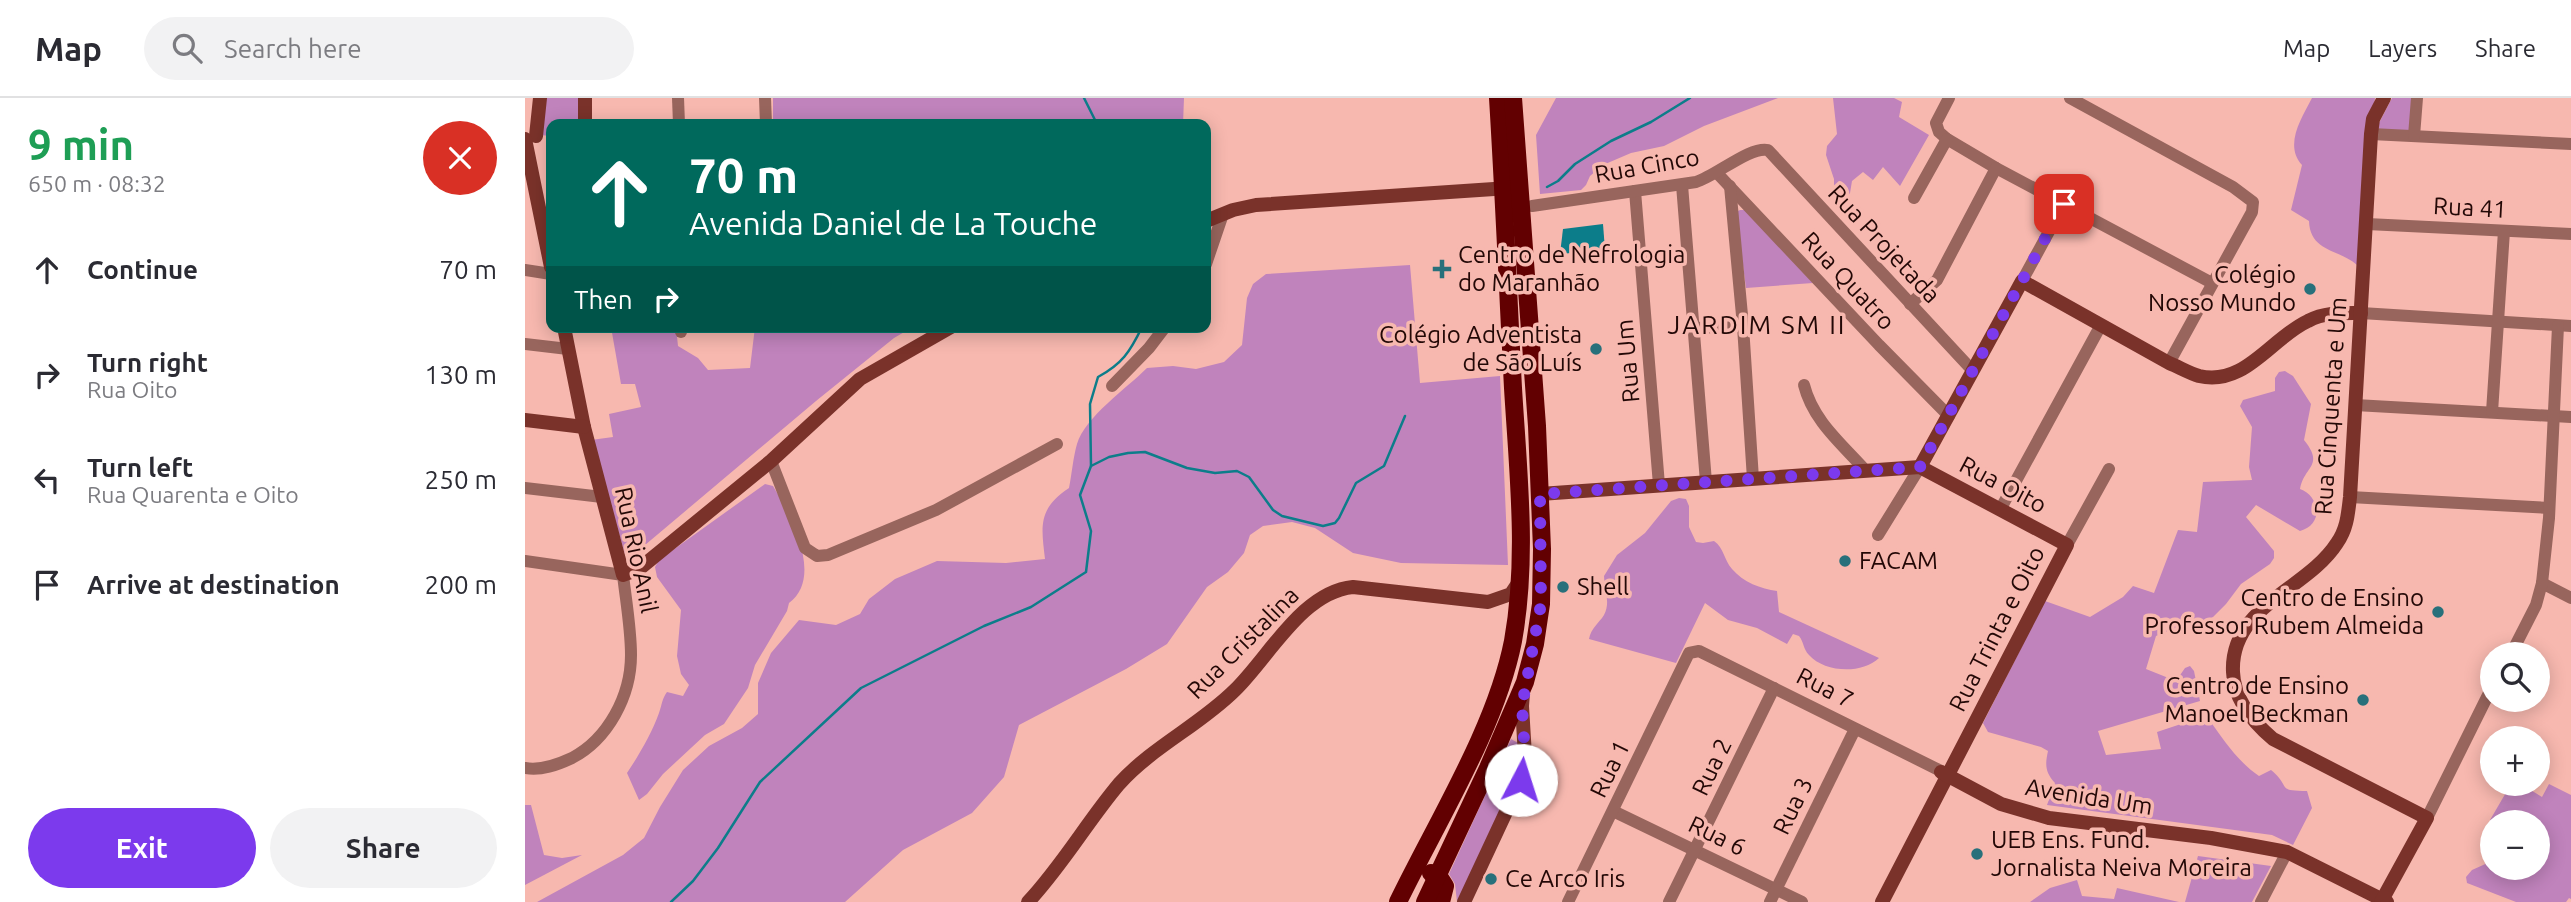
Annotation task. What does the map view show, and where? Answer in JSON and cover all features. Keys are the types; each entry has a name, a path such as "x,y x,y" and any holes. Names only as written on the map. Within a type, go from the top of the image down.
{"main road":[{"path":"1487,98 1494,189 1508,293"},
{"path":"1498,98 1510,172 1532,356"},
{"path":"1398,902 1455,789 1497,692 1513,642 1521,529 1508,293 1513,98"},
{"path":"1425,902 1525,682 1535,644 1541,604 1540,494 1532,356 1532,205 1524,98"},
{"path":"1411,876 1426,872 1438,875 1445,886 1441,902"}],"street":[{"path":"540,98 529,137 532,204 546,237"},
{"path":"585,98 585,119"},
{"path":"678,98 679,119"},
{"path":"765,98 766,119"},
{"path":"1949,98 1936,123 1943,135 1996,168 2212,283"},
{"path":"2070,98 2249,197 2253,202 2252,212 2169,363"},
{"name":"Rua Cinquenta e Um","path":"2384,98 2373,119 2371,134 2350,497 2345,530 2329,554 2260,611 2244,628 2232,660 2236,692 2257,725 2273,739 2427,818"},
{"path":"2414,136 2417,98"},
{"path":"2371,134 2571,144"},
{"path":"1914,198 1943,135"},
{"name":"Rua Cinco","path":"1532,205 1696,182 1717,173 1756,149 1764,148"},
{"name":"Rua Projetada","path":"1764,148 1774,155 1973,371"},
{"path":"1910,303 1937,280 1996,168"},
{"name":"Rua Quatro","path":"1717,173 1948,415"},
{"path":"1682,185 1696,328 1706,482"},
{"path":"1730,186 1753,479"},
{"path":"1211,219 1255,205 1494,189"},
{"name":"Rua Um","path":"1635,191 1660,485"},
{"path":"1878,535 1920,467 2064,204"},
{"path":"1211,249 1223,214"},
{"name":"Rua 41","path":"2367,224 2571,234"},
{"path":"2491,412 2504,231"},
{"path":"525,271 546,273"},
{"path":"2022,281 2169,363 2202,377 2224,376 2247,366 2308,321 2334,313 2565,326 2553,416 2542,583 2536,605 2517,642"},
{"path":"2000,510 2101,325"},
{"path":"1696,328 1743,326"},
{"name":"Rua Rio Anil","path":"525,768 536,769 554,765 589,748 603,734 626,688 631,655 623,575 584,427 565,333"},
{"path":"525,561 623,575 639,569 771,461 860,379 940,333"},
{"path":"1112,386 1160,333"},
{"path":"525,344 568,349"},
{"path":"1804,385 1809,404 1816,416 1866,471"},
{"path":"2355,405 2571,417"},
{"path":"525,420 584,427"},
{"path":"771,461 805,548 817,556 828,555 936,510 1057,444"},
{"name":"Rua Oito","path":"1540,494 1920,467 2067,545"},
{"name":"Rua Trinta e Oito","path":"1942,777 2109,469"},
{"path":"525,488 602,497"},
{"path":"2350,497 2549,508"},
{"name":"Rua Cristalina","path":"1028,902 1036,896 1129,774 1227,698 1297,620 1323,597 1353,587 1488,602 1511,594 1519,582"},
{"path":"2542,583 2571,598"},
{"name":"Rua 7","path":"1689,653 1699,650 1855,729 1942,777"},
{"name":"Rua 1","path":"1568,902 1689,653"},
{"path":"1464,902 1521,780 1525,756 1522,706 1525,682"},
{"name":"Rua 2","path":"1669,902 1774,688"},
{"path":"2380,901 2427,818 2480,711"},
{"name":"Rua 3","path":"1770,902 1855,729"},
{"path":"1875,902 1942,777"},
{"path":"1882,902 1942,777"},
{"name":"Avenida Um","path":"1942,777 2001,804 2049,818 2211,838 2286,855 2380,901"},
{"name":"Rua 6","path":"1613,811 1802,902"},
{"path":"2261,902 2286,855"}],"shaded area":[{"path":"544,98 583,98 583,119 546,119 546,136 540,135"},
{"path":"773,98 1184,98 1183,119 773,119"},
{"path":"1556,98 1778,98 1704,126 1664,146 1631,153 1603,165 1590,176 1581,190 1540,194 1536,135"},
{"path":"1833,98 1894,98 1902,102 1899,117 1929,135 1900,186 1883,167 1873,180 1863,172 1852,181 1850,193 1843,202 1834,189 1834,179 1826,155 1827,146 1837,134"},
{"path":"2312,98 2375,98 2357,265 2314,239 2309,221 2291,210 2302,165 2294,149 2294,141 2299,123"},
{"path":"2392,98 2413,98 2409,132 2378,131 2379,123"},
{"path":"1745,210 1813,283 1746,288 1736,212"},
{"path":"1410,265 1420,383 1500,376 1508,565 1401,563 1353,553 1315,528 1292,522 1263,526 1250,535 1244,553 1228,572 1207,587 1167,644 1126,669 1019,725 1004,777 972,813 903,850 845,902 537,902 623,855 644,838 683,770 709,746 742,728 758,714 758,683 771,653 799,620 836,625 860,614 869,599 895,579 937,561 1006,563 1045,559 1044,519 1052,503 1069,488 1074,455 1081,434 1107,403 1147,368 1173,366 1196,369 1224,362 1242,345 1247,298 1253,284 1266,274"},
{"path":"612,333 677,333 678,346 698,358 708,370 750,368 754,333 903,333 816,401 632,556 625,554 591,440 613,437 609,414 641,407 635,384 621,384"},
{"path":"2285,371 2293,376 2311,404 2304,440 2313,455 2313,461 2300,489 2312,498 2315,504 2317,510 2313,523 2300,531 2256,505 2246,517 2274,551 2270,564 2241,584 2213,617 2204,622 2185,624 2156,636 2146,669 2176,681 2185,668 2190,666 2194,671 2200,701 2098,731 2106,755 2161,749 2157,732 2202,717 2208,718 2238,757 2259,776 2271,770 2287,789 2307,791 2312,808 2293,845 2272,835 2047,805 2055,783 2047,768 2048,751 1988,732 1983,723 2045,601 2090,617 2123,597 2133,586 2154,593 2178,530 2197,532 2203,482 2252,480 2249,467 2252,427 2240,406 2243,400 2275,391 2275,378 2279,372"},
{"path":"765,484 773,486 788,513 801,546 804,578 799,592 789,603 755,665 748,688 724,724 705,735 639,800 627,773 649,736 667,692 683,696 689,685 681,674 677,656 681,610 657,577 655,567 659,560"},
{"path":"1686,499 1689,506 1689,527 1696,542 1714,541 1729,566 1741,578 1759,587 1777,591 1779,612 1879,658 1863,667 1833,668 1809,655 1799,636 1793,634 1787,644 1757,628 1728,620 1705,603 1676,663 1589,639 1606,610 1604,576 1617,555 1645,533 1671,501"},
{"path":"1511,739 1522,745 1515,778 1457,902 1455,884 1449,874"},
{"path":"2550,784 2571,795 2571,899 2566,902 2516,902 2467,883 2466,877 2480,866 2480,880 2550,880 2550,810 2496,810 2504,796 2550,796"},
{"path":"525,805 531,805 544,855 562,858 582,855 525,885"},
{"path":"2198,856 2271,866 2252,902 2185,902"},
{"path":"2077,880 2082,896 2114,899 2117,888 2179,902 2030,902 2050,888"}],"water":[{"path":"1603,224 1605,250 1560,254 1563,229"}],"waterway":[{"path":"1084,98 1094,119"},
{"path":"1547,187 1558,181 1575,164 1611,141 1651,122 1690,98"},
{"path":"671,902 693,881 718,848 760,782 861,688 984,626 1031,607 1086,572 1091,531 1080,495 1091,466 1090,404 1098,377 1125,356 1139,333"},
{"path":"1091,466 1109,457 1145,452 1187,468 1215,473 1237,471 1249,477 1273,510 1282,516 1323,526 1335,523 1339,518 1356,483 1384,466 1405,416"}],"place":[{"name":"Centro de Nefrologia do Maranhão","path":"1442,269"},
{"name":"Colégio Nosso Mundo","path":"2310,289"},
{"name":"Colégio Adventista de São Luís","path":"1596,349"},
{"name":"FACAM","path":"1845,561"},
{"name":"Shell","path":"1563,587"},
{"name":"Centro de Ensino Professor Rubem Almeida","path":"2438,612"},
{"name":"Centro de Ensino Manoel Beckman","path":"2363,700"},
{"name":"UEB Ens. Fund. Jornalista Neiva Moreira","path":"1977,854"},
{"name":"Ce Arco Iris","path":"1491,879"}],"district":[{"name":"JARDIM SM II","path":"1757,325"}],"route":[{"path":"1521,780 1525,756 1522,706 1541,604 1540,494 1920,467 2064,204"}]}
